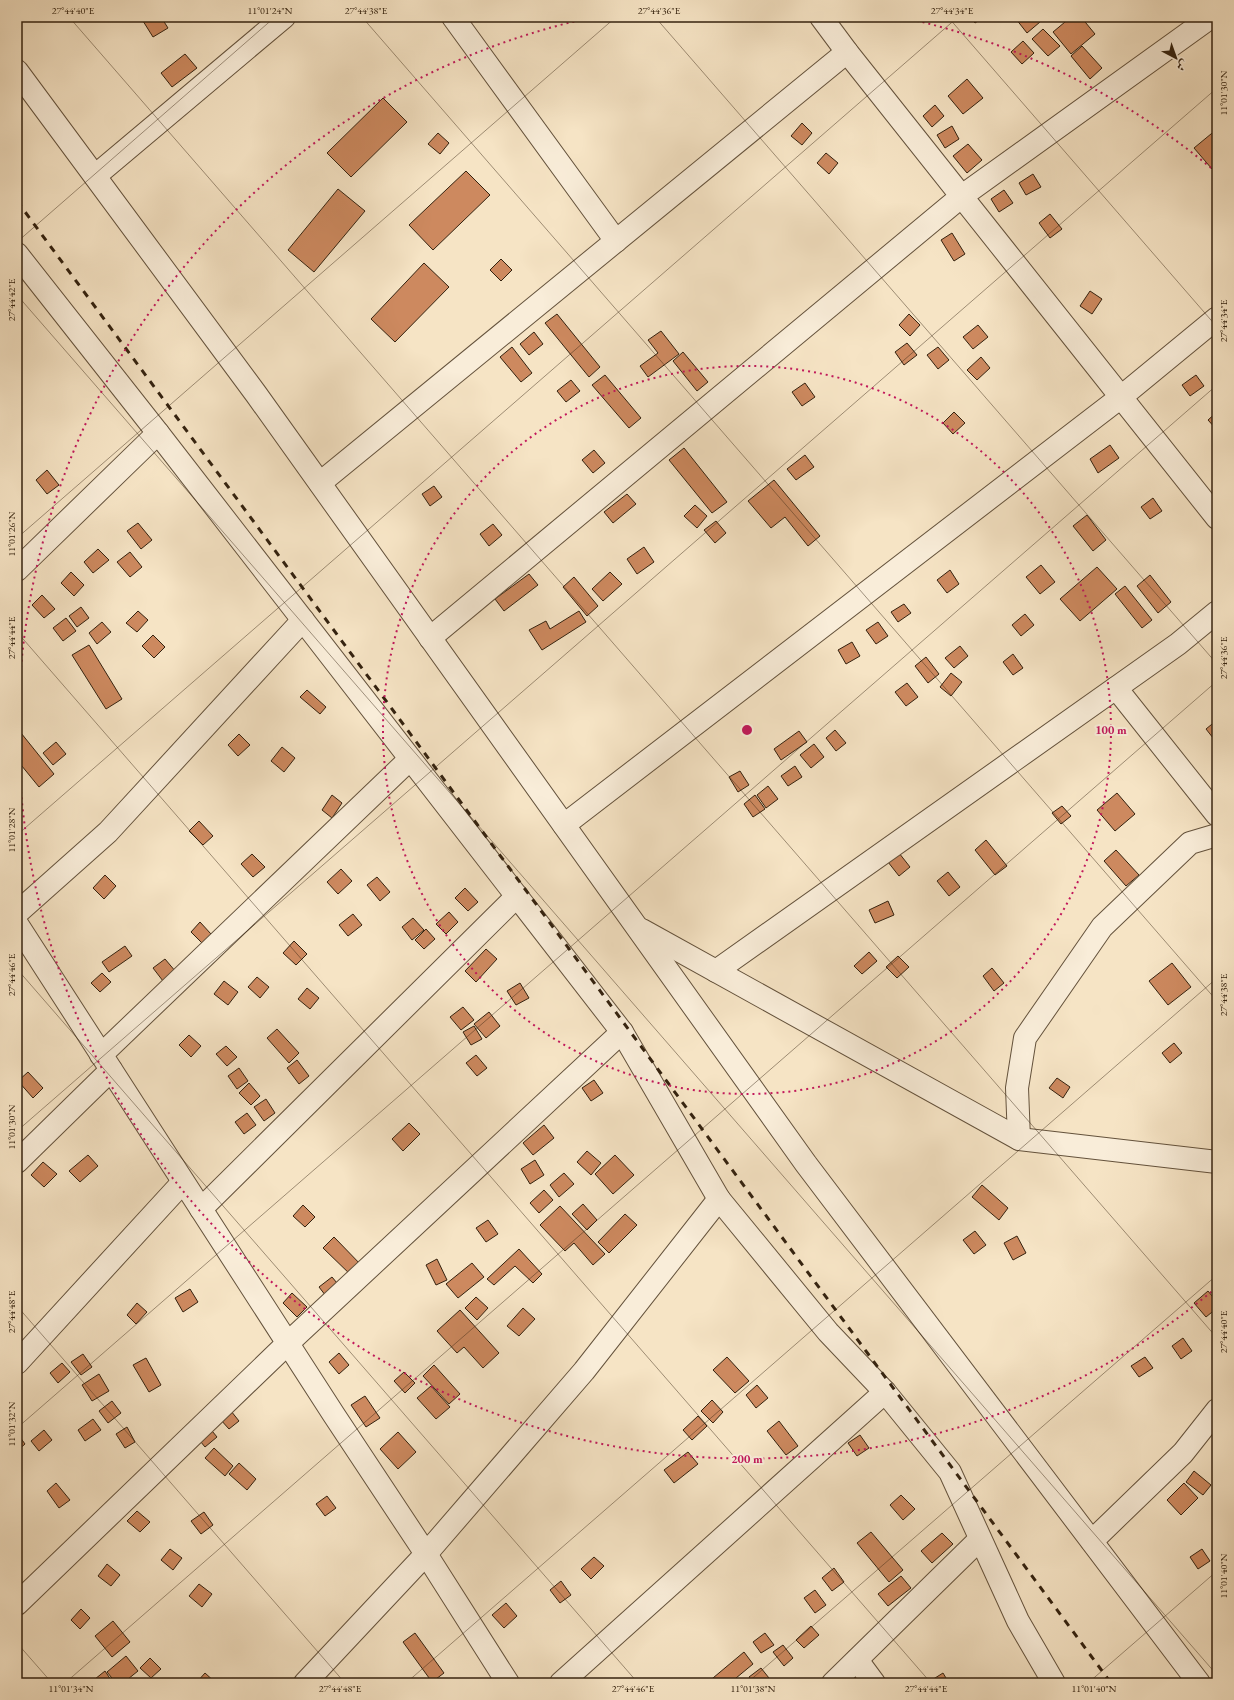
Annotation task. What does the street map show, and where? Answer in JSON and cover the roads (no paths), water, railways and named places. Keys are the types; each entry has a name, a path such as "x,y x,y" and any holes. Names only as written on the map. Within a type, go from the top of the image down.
{"street":[{"path":"95,176 284,17"},
{"path":"453,17 616,241"},
{"path":"821,17 847,52 1217,518"},
{"path":"430,638 962,196 1211,17"},
{"path":"320,483 847,52"},
{"path":"17,71 256,394 806,1164 1199,1683"},
{"path":"17,254 158,433 622,1032 719,1199 828,1332 885,1392 950,1472 1018,1621 1054,1683"},
{"path":"564,825 1121,397 1217,318"},
{"path":"17,570 158,433"},
{"path":"716,971 1178,644 1217,612"},
{"path":"17,913 108,832 303,620"},
{"path":"1116,688 1217,815"},
{"path":"17,1162 106,1062 410,758"},
{"path":"1019,1139 1017,1088 1025,1038 1102,927 1190,843 1217,835"},
{"path":"201,1209 517,896"},
{"path":"17,924 183,1182 426,1554 508,1683"},
{"path":"637,928 1019,1139 1217,1162"},
{"path":"17,1604 288,1343 622,1032"},
{"path":"17,1363 183,1182"},
{"path":"305,1683 426,1554 584,1371 719,1199"},
{"path":"560,1683 885,1392"},
{"path":"1092,1541 1183,1453 1217,1410"},
{"path":"833,1683 980,1540"},
{"path":"857,1660 874,1683"}],"railway":[{"path":"17,201 1111,1683"}]}
